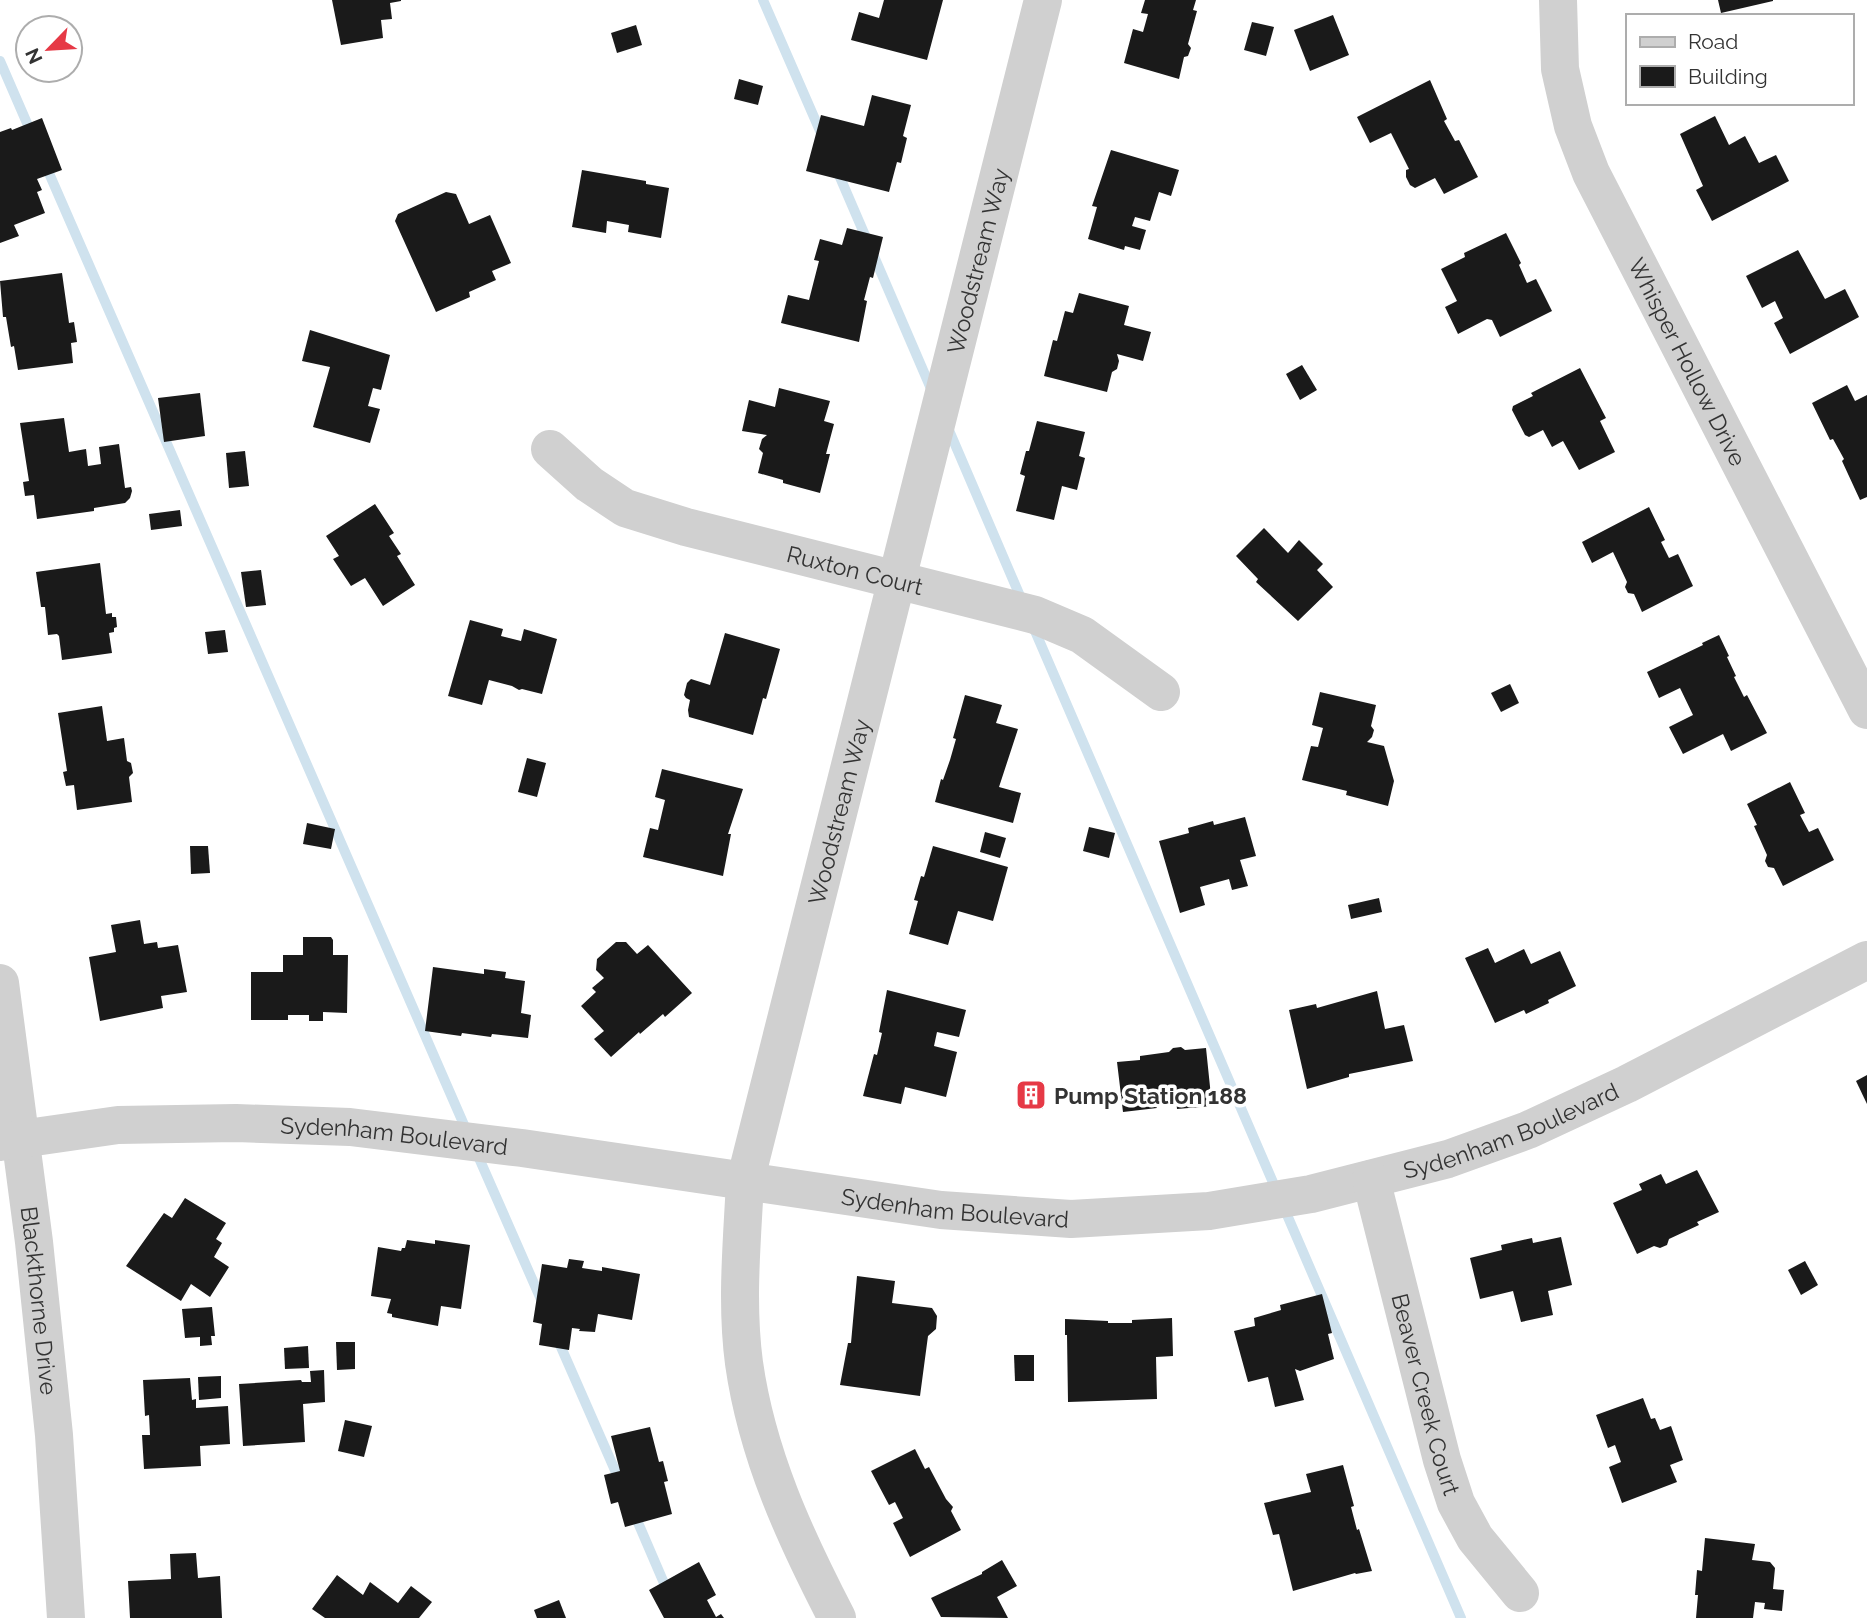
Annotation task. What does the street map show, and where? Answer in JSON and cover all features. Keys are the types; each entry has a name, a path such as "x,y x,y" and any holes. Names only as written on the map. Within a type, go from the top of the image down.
{"street":[{"name":"Woodstream Way","path":"837,1618 786,1515 765,1451 744,1363 739,1282 745,1182 1043,0"},
{"name":"Whisper Hollow Drive","path":"1558,0 1560,69 1573,126 1591,173 1867,710"},
{"name":"Ruxton Court","path":"550,449 589,484 625,508 687,527 1035,615 1082,635 1161,692"},
{"name":"Sydenham Boulevard","path":"10,1140 118,1125 236,1123 350,1127 942,1210 1071,1219 1209,1211 1311,1194 1371,1179 1448,1159 1528,1130 1628,1084 1867,960"},
{"name":"Blackthorne Drive","path":"0,983 10,1140 34,1242 54,1435 66,1618"},
{"name":"Beaver Creek Court","path":"1371,1179 1442,1460 1456,1503 1475,1538 1520,1593"}],"building":[{"path":"332,0 401,1 390,3 392,19 381,20 383,38 341,45"},
{"path":"884,0 943,0 927,60 851,40 859,12 879,18"},
{"path":"1145,0 1196,0 1193,10 1197,11 1188,44 1191,48 1188,56 1184,57 1179,79 1124,63 1133,29 1143,32 1148,14 1141,13"},
{"path":"1718,0 1773,0 1773,1 1721,13"},
{"path":"1333,15 1349,55 1310,71 1294,30"},
{"path":"1252,22 1274,27 1266,56 1244,50"},
{"path":"636,25 642,45 617,53 611,33"},
{"path":"739,79 763,86 758,105 734,99"},
{"path":"1430,80 1447,119 1444,121 1455,141 1459,140 1478,177 1444,194 1435,178 1415,188 1410,185 1406,177 1406,170 1409,169 1391,133 1370,143 1357,117"},
{"path":"872,95 911,105 903,136 907,138 901,163 897,162 889,192 806,171 821,115 864,126"},
{"path":"1715,116 1729,145 1745,136 1759,163 1776,155 1789,181 1712,221 1696,190 1703,186 1680,134"},
{"path":"42,118 62,170 37,179 42,190 37,192 45,213 14,225 19,236 0,243 0,132"},
{"path":"1111,150 1179,170 1171,196 1159,192 1150,221 1135,217 1132,226 1146,230 1140,250 1125,246 1124,250 1088,239 1097,207 1092,206"},
{"path":"582,170 646,181 646,184 669,188 661,238 628,232 629,225 607,221 606,233 572,227"},
{"path":"446,192 456,194 469,224 490,215 511,263 492,271 496,280 469,292 470,297 436,312 395,221 398,214"},
{"path":"847,228 883,237 873,278 870,277 864,300 867,301 859,342 781,323 788,295 809,300 819,261 814,260 820,239 842,245"},
{"path":"1506,233 1521,263 1519,265 1527,283 1536,279 1552,311 1500,337 1492,320 1487,319 1458,334 1445,307 1457,301 1441,269 1465,257 1464,253"},
{"path":"1798,250 1825,299 1845,289 1859,317 1790,354 1774,323 1783,318 1775,301 1762,308 1746,276"},
{"path":"62,273 69,323 74,322 77,342 71,343 73,363 18,370 6,317 3,317 0,281"},
{"path":"1079,293 1129,306 1124,325 1151,332 1143,361 1117,354 1117,369 1112,372 1107,392 1044,376 1053,340 1057,341 1065,311 1073,313"},
{"path":"310,330 390,355 381,390 373,388 368,406 380,409 370,443 313,427 330,367 302,361"},
{"path":"1302,365 1317,390 1300,400 1286,374"},
{"path":"1580,368 1606,418 1600,421 1615,452 1579,470 1563,441 1552,447 1543,430 1529,437 1525,435 1512,410 1513,406 1533,396 1531,393"},
{"path":"1847,385 1855,401 1867,395 1867,497 1860,500 1842,461 1844,459 1833,439 1830,440 1812,403"},
{"path":"779,388 830,401 824,421 834,424 820,493 758,473 763,453 759,449 762,439 767,435 742,431 749,400 775,407"},
{"path":"200,393 205,436 164,442 158,398"},
{"path":"64,418 69,452 86,449 88,466 101,464 99,447 119,444 125,488 131,487 132,491 125,503 94,508 94,511 37,519 34,495 25,496 23,482 29,481 20,423"},
{"path":"1037,421 1085,432 1079,456 1085,458 1077,490 1062,486 1054,520 1016,511 1025,476 1020,474"},
{"path":"245,451 249,486 229,488 226,453"},
{"path":"375,504 394,533 389,536 401,554 397,556 415,585 383,606 365,578 351,586 333,559 339,556 326,536"},
{"path":"1649,507 1665,540 1661,542 1669,558 1678,554 1693,586 1642,612 1634,594 1628,593 1625,587 1627,582 1613,552 1592,563 1582,542"},
{"path":"180,510 182,526 151,530 149,514"},
{"path":"1264,528 1288,553 1299,540 1323,564 1317,570 1333,587 1298,621 1256,582 1258,579 1236,556"},
{"path":"100,563 106,614 112,613 112,617 116,617 117,627 114,632 109,633 112,653 62,660 59,636 48,635 45,607 41,607 36,572"},
{"path":"261,570 266,605 246,607 241,572"},
{"path":"470,620 503,629 501,636 521,641 524,629 557,639 542,694 489,680 482,705 448,696"},
{"path":"225,630 228,652 208,654 205,632"},
{"path":"725,633 780,649 753,735 689,717 690,700 684,695 687,683 691,679 710,685"},
{"path":"1719,635 1729,656 1727,657 1736,676 1734,677 1767,733 1731,751 1723,734 1683,754 1669,727 1693,715 1680,688 1659,698 1647,672"},
{"path":"1510,684 1519,703 1501,712 1491,693"},
{"path":"1320,692 1376,705 1371,726 1374,730 1367,742 1384,746 1394,781 1388,806 1346,795 1347,791 1302,780 1311,746 1318,747 1323,728 1312,725"},
{"path":"965,695 1002,705 996,723 1018,729 999,787 1021,793 1013,823 935,802 956,739 953,738"},
{"path":"102,706 107,741 124,738 127,761 131,763 133,773 129,777 132,802 77,810 74,785 66,786 63,772 67,771 58,713"},
{"path":"527,758 546,763 537,797 518,792"},
{"path":"662,769 743,789 728,834 731,834 723,876 643,857 650,828 658,830 665,800 655,797"},
{"path":"1790,782 1805,813 1800,815 1809,832 1818,828 1834,860 1783,886 1774,868 1768,867 1765,861 1767,855 1747,804"},
{"path":"1245,817 1256,856 1240,860 1248,886 1232,890 1229,879 1200,887 1205,905 1180,913 1159,841 1189,833 1188,828 1213,821 1214,825"},
{"path":"307,823 335,829 331,849 303,844"},
{"path":"1089,827 1115,833 1109,858 1083,851"},
{"path":"985,832 1006,838 1000,858 980,852"},
{"path":"190,846 208,846 210,873 191,874"},
{"path":"933,846 1008,867 993,921 958,911 948,945 909,934 918,901 914,900"},
{"path":"1379,898 1382,912 1351,919 1348,905"},
{"path":"140,920 144,944 157,942 158,948 178,945 187,992 161,996 163,1008 100,1021 89,957 116,952 111,925"},
{"path":"303,937 331,937 333,955 348,955 347,1013 323,1012 323,1021 309,1021 309,1015 288,1015 288,1020 251,1020 251,972 283,972 283,955 303,955"},
{"path":"616,942 626,942 637,954 648,945 692,993 665,1017 663,1014 640,1034 639,1032 611,1057 594,1039 604,1031 581,1006 596,992 592,988 604,978 596,970 597,959"},
{"path":"1488,948 1495,963 1524,949 1531,964 1560,951 1576,986 1526,1014 1524,1010 1495,1023 1465,958"},
{"path":"433,967 484,974 484,969 506,972 505,978 525,981 521,1013 531,1015 528,1038 462,1033 461,1036 425,1031"},
{"path":"887,990 966,1010 959,1037 937,1032 934,1046 957,1052 946,1097 905,1087 901,1104 863,1096 882,1033 879,1032"},
{"path":"1377,991 1385,1029 1404,1025 1413,1061 1349,1074 1349,1077 1307,1089 1289,1010 1316,1004 1317,1008"},
{"path":"1181,1047 1185,1050 1206,1048 1212,1106 1177,1109 1176,1098 1156,1100 1157,1108 1123,1112 1117,1062 1140,1060 1140,1056 1169,1052 1173,1048"},
{"path":"1867,1075 1867,1104 1856,1081"},
{"name":"Pump Station 188","path":"1020,1081 1043,1081 1043,1109 1019,1109"},
{"path":"1697,1170 1719,1212 1669,1239 1667,1245 1660,1248 1654,1246 1637,1254 1613,1203 1642,1190 1639,1184 1661,1174 1666,1184"},
{"path":"185,1198 226,1223 216,1239 222,1243 214,1257 229,1267 210,1297 191,1284 181,1301 126,1266 164,1213 172,1218"},
{"path":"1561,1237 1572,1285 1548,1291 1553,1315 1521,1322 1513,1291 1480,1299 1470,1258 1502,1250 1501,1245 1532,1238 1533,1243"},
{"path":"407,1240 435,1244 435,1240 470,1245 461,1309 441,1306 438,1326 392,1317 392,1314 387,1313 391,1299 371,1296 378,1247 401,1251"},
{"path":"569,1259 584,1261 582,1268 602,1271 602,1267 640,1274 632,1320 598,1314 595,1332 572,1328 569,1350 539,1345 542,1324 533,1322 542,1264 567,1268"},
{"path":"1805,1261 1818,1285 1801,1295 1788,1270"},
{"path":"857,1276 895,1281 892,1303 932,1308 937,1316 936,1329 928,1336 920,1396 840,1385 848,1343 851,1343"},
{"path":"1322,1294 1332,1333 1328,1334 1334,1359 1300,1371 1295,1369 1304,1400 1275,1407 1268,1377 1248,1382 1234,1331 1255,1326 1254,1318 1281,1310 1280,1305"},
{"path":"212,1307 215,1336 211,1336 212,1345 200,1346 200,1337 185,1338 182,1309"},
{"path":"1172,1318 1173,1356 1156,1357 1157,1399 1068,1402 1065,1319 1132,1323 1132,1320"},
{"path":"336,1342 355,1342 355,1369 337,1370"},
{"path":"308,1346 309,1368 285,1369 284,1348"},
{"path":"1014,1355 1034,1355 1034,1381 1015,1381"},
{"path":"324,1370 325,1402 303,1404 305,1442 243,1446 239,1384 301,1380 311,1382 310,1371"},
{"path":"221,1376 221,1398 199,1400 198,1377"},
{"path":"190,1378 192,1400 196,1399 196,1408 228,1406 230,1444 200,1446 201,1466 144,1469 142,1435 150,1435 149,1415 145,1416 143,1380"},
{"path":"1643,1398 1651,1419 1655,1418 1660,1430 1671,1426 1683,1460 1670,1465 1677,1482 1622,1503 1609,1467 1621,1462 1615,1445 1608,1448 1596,1415"},
{"path":"345,1420 372,1426 364,1457 338,1451"},
{"path":"650,1427 659,1462 663,1461 668,1481 664,1482 672,1514 625,1527 618,1502 611,1504 604,1475 620,1471 611,1436"},
{"path":"915,1449 925,1469 929,1467 953,1507 951,1511 961,1530 910,1557 893,1523 903,1518 895,1502 889,1505 871,1471"},
{"path":"1343,1465 1354,1506 1351,1507 1357,1530 1359,1529 1372,1571 1355,1573 1293,1591 1279,1534 1273,1535 1264,1503 1311,1492 1306,1474"},
{"path":"1705,1538 1755,1544 1752,1560 1770,1562 1775,1568 1773,1589 1784,1590 1782,1611 1764,1609 1765,1603 1755,1602 1753,1618 1696,1618 1697,1570 1702,1571"},
{"path":"196,1553 198,1578 220,1576 222,1618 130,1618 128,1581 171,1579 170,1554"},
{"path":"1002,1560 1017,1586 997,1597 1008,1618 941,1617 931,1598 982,1574"},
{"path":"699,1562 716,1595 707,1600 716,1617 721,1614 724,1618 664,1618 649,1590"},
{"path":"337,1575 363,1595 370,1582 398,1603 411,1586 432,1602 419,1618 325,1618 312,1609"},
{"path":"559,1600 566,1618 537,1618 534,1610"}],"waterway":[{"path":"763,0 824,140"},
{"path":"0,61 33,137"},
{"path":"45,164 468,1134"},
{"path":"836,168 932,391"},
{"path":"948,428 1023,603"},
{"path":"1032,624 1461,1618"},
{"path":"475,1149 543,1304"},
{"path":"557,1338 621,1484"},
{"path":"633,1511 679,1618"}],"place":[{"name":"Pump Station 188","path":"1031,1095"}]}
